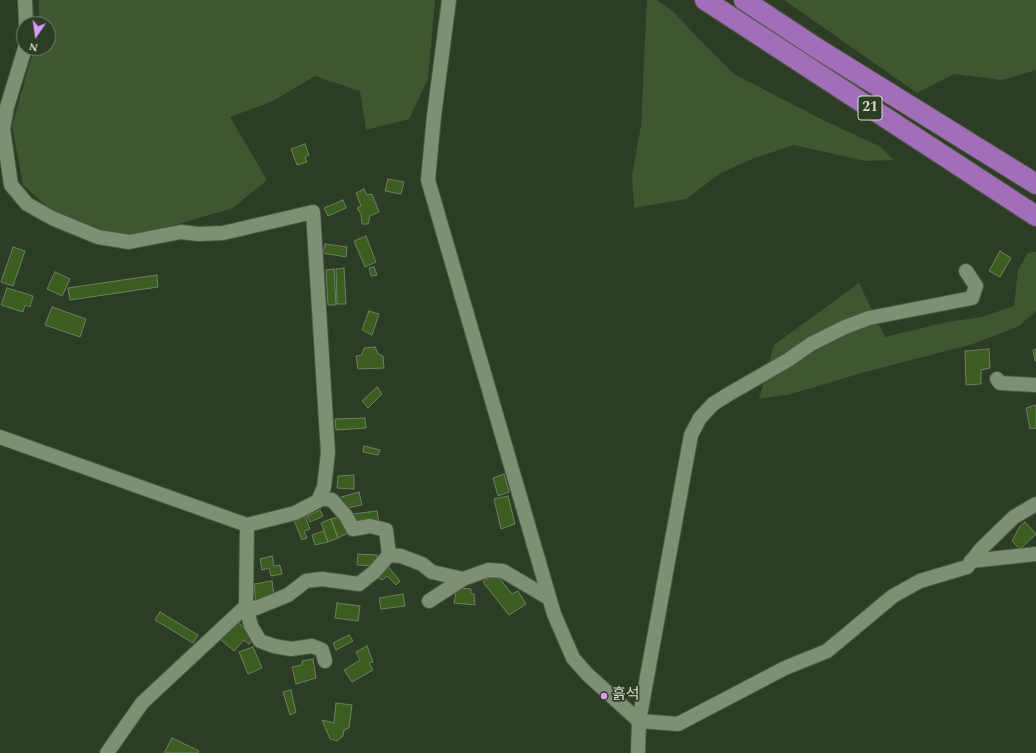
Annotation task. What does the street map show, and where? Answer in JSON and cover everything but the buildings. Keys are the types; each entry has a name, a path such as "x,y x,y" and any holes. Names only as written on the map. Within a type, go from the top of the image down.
{"highway":[{"name":"21","path":"705,0 1036,216"},
{"name":"21","path":"744,0 815,47 1036,184"}],"street":[{"path":"25,0 26,16"},
{"path":"449,0 434,116 428,180 547,597 573,658 587,674 640,721 678,724 785,668 827,651 892,596 920,581 967,567 981,549 1014,517 1036,504"},
{"path":"0,437 246,525 294,513 318,502 324,487 328,454 313,212 223,234 198,234 182,232 129,242 98,237 52,218 27,204 11,185 3,129 7,107 23,56"},
{"path":"638,753 640,721 691,436 700,418 713,404 782,364 811,344 845,327 870,318 972,298 976,286 966,271"},
{"path":"997,379 1000,383 1036,385"},
{"path":"246,606 256,608 288,595 306,581 322,579 359,584 374,572 389,555 386,530 370,526 353,529 346,516 332,500 320,498"},
{"path":"246,525 246,606 250,626 260,640 274,646 291,649 312,646 322,650 325,661"},
{"path":"971,561 1036,554"},
{"path":"389,555 401,556 422,564 432,572 463,579"},
{"path":"429,601 463,579 488,570 503,571 547,597"},
{"path":"107,753 142,703 246,606"}],"green space":[{"path":"39,0 435,0 428,79 409,119 366,130 360,91 315,76 273,101 230,117 267,180 233,208 144,234 113,234 50,209 23,185 12,126 32,56 56,56 56,16 39,16"},
{"path":"647,0 657,0 670,9 734,74 823,120 879,146 894,160 865,161 794,145 752,159 721,173 686,199 634,208 632,175 641,126"},
{"path":"784,0 1036,0 1036,70 1002,80 954,74 917,93"},
{"path":"1036,252 1036,311 1019,326 973,344 865,372 791,394 759,399 774,345 859,283 885,337 947,322 982,317 1014,306 1018,270 1028,253"}],"place":[{"name":"흙석","path":"604,696"}]}
